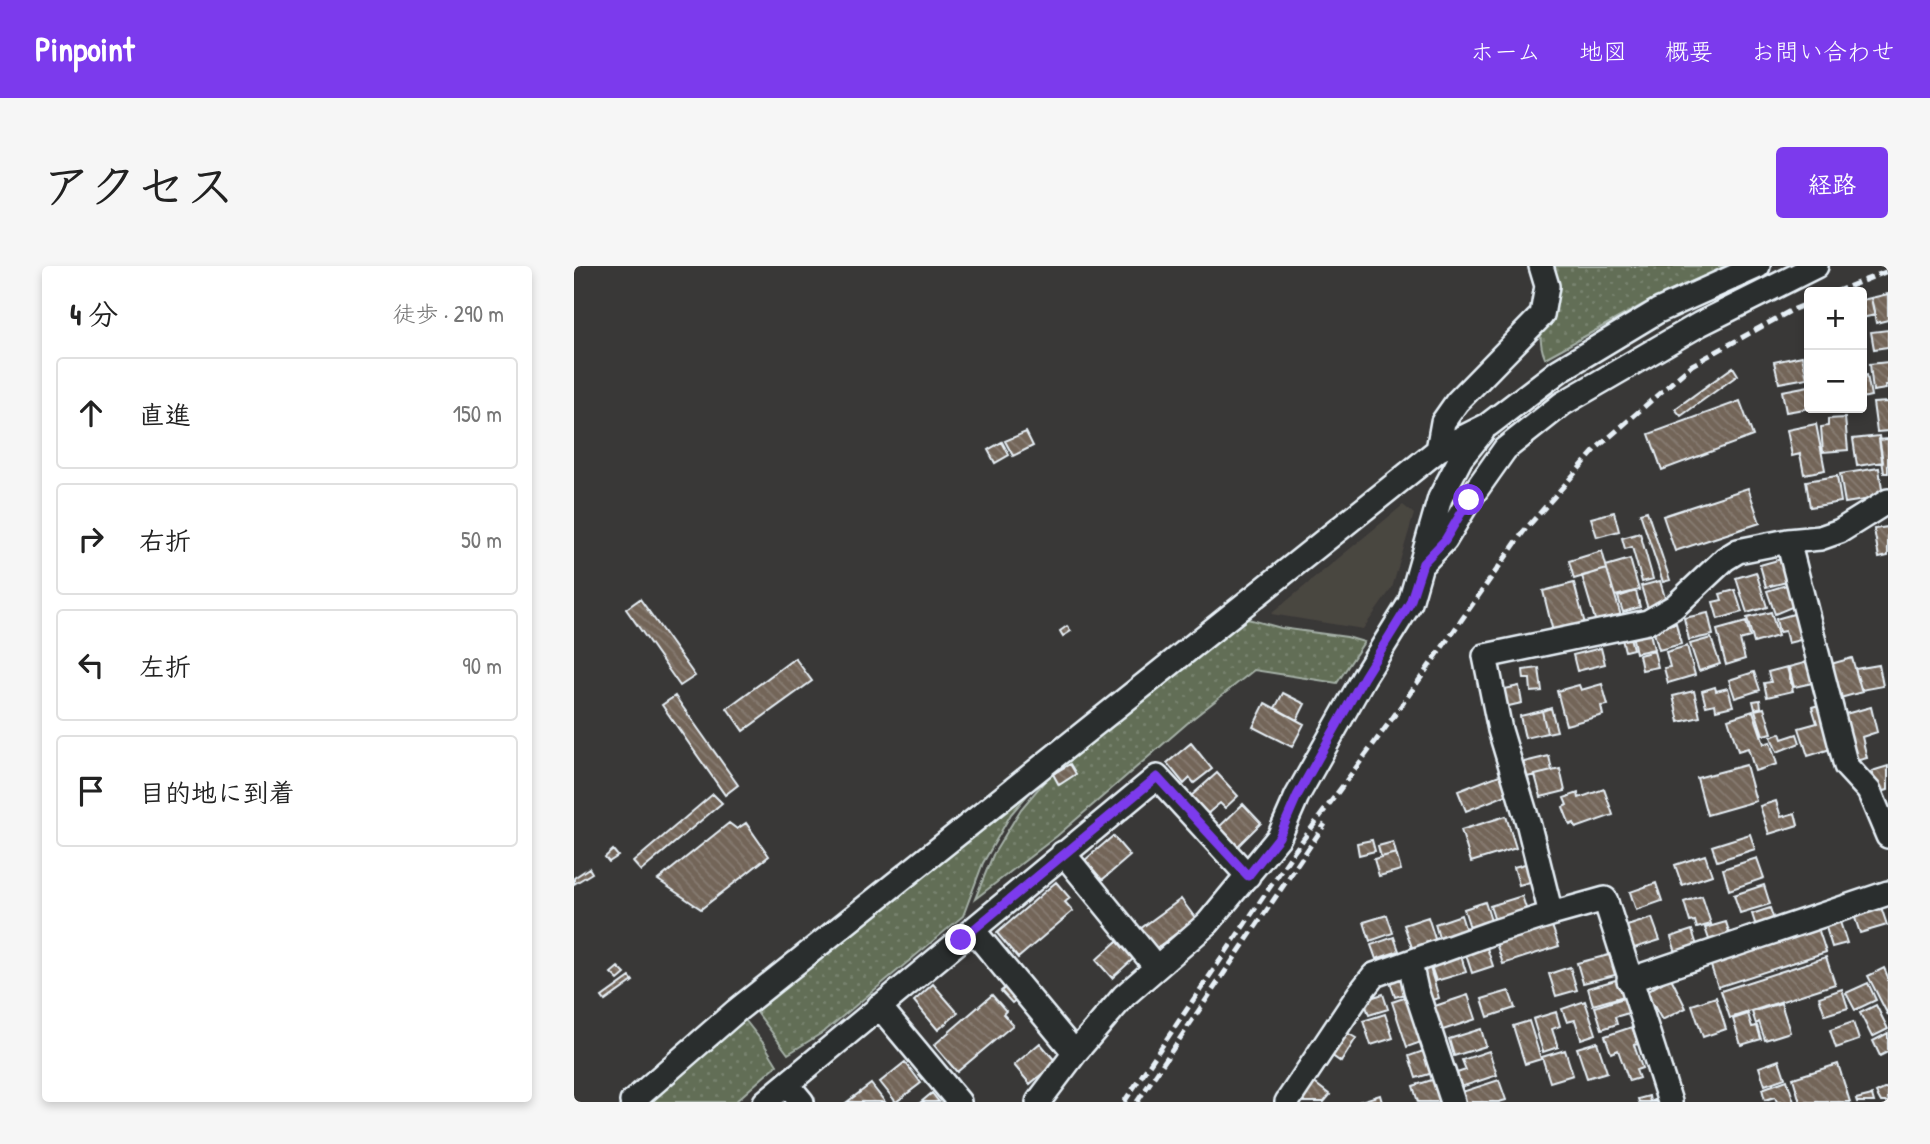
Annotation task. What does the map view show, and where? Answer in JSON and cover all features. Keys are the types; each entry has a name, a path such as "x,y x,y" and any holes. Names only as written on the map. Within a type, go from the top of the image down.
{"street":[{"path":"1438,450 1443,422 1457,402 1542,315 1547,286 1541,266"},
{"path":"632,1102 743,1005 1438,450 1488,425 1560,370 1658,311 1758,266"},
{"path":"1423,563 1445,540 1505,449 1562,404 1700,324 1816,266"},
{"path":"1038,1102 1075,1053 1124,996 1208,923 1279,837 1297,796 1364,677 1410,603 1440,498 1461,458 1488,425"},
{"path":"1551,914 1500,730 1485,656 1648,622 1674,607 1738,551 1820,538 1840,531 1888,501"},
{"path":"1788,541 1846,766 1869,791 1888,836"},
{"path":"765,1102 1157,777 1248,876"},
{"path":"1063,853 1156,967"},
{"path":"1629,979 1888,893"},
{"path":"1287,1102 1374,975 1491,933 1605,899 1670,1102"},
{"path":"973,930 1075,1053"},
{"path":"1410,963 1416,990 1453,1102"},
{"path":"879,1006 959,1102"},
{"path":"787,1084 802,1102"}],"shaded area":[{"path":"1403,505 1414,514 1392,588 1363,629 1271,614"}],"green space":[{"path":"1549,266 1726,266 1655,298 1545,358 1541,325"},
{"path":"1248,619 1281,628 1347,637 1364,642 1337,683 1254,670 1191,720 1057,836 975,899 993,855 1021,809 1059,764 1230,630"},
{"path":"1030,792 1011,814 983,863 963,916 825,1031 788,1054 753,1007 1004,805"},
{"path":"742,1016 777,1065 735,1102 641,1102"}],"building":[{"path":"1888,294 1888,320 1876,323 1871,298"},
{"path":"1871,298 1875,315 1867,317 1867,299"},
{"path":"1888,330 1888,347 1874,349 1871,332"},
{"path":"1802,356 1804,379 1779,383 1774,362"},
{"path":"1888,362 1886,389 1873,391 1870,364"},
{"path":"1733,367 1738,375 1681,416 1675,409"},
{"path":"1867,375 1871,396 1867,397"},
{"path":"1804,387 1804,409 1786,412 1782,391"},
{"path":"1740,401 1753,436 1662,470 1649,434"},
{"path":"1888,402 1888,431 1877,432 1873,403"},
{"path":"1845,418 1848,450 1823,452 1821,427 1828,426 1828,419"},
{"path":"1816,424 1825,470 1804,474 1800,454 1792,456 1787,430"},
{"path":"1026,432 1033,446 1013,456 1005,441"},
{"path":"1879,436 1883,462 1857,466 1853,439"},
{"path":"1888,439 1888,473 1884,473 1879,440"},
{"path":"1002,442 1009,455 995,463 988,450"},
{"path":"1879,468 1883,497 1845,503 1840,474"},
{"path":"1837,476 1841,502 1810,507 1806,481"},
{"path":"1748,488 1760,523 1675,551 1663,516"},
{"path":"1647,511 1670,580 1663,582 1640,513"},
{"path":"1614,512 1619,531 1597,537 1591,518"},
{"path":"1888,527 1888,556 1879,558 1874,529"},
{"path":"1640,533 1653,579 1642,582 1632,547 1625,549 1622,538"},
{"path":"1602,551 1607,569 1574,579 1569,561"},
{"path":"1785,558 1791,581 1766,587 1760,565"},
{"path":"1630,559 1639,590 1615,596 1606,566"},
{"path":"1607,569 1621,616 1596,623 1582,576"},
{"path":"1756,572 1767,607 1747,613 1736,578"},
{"path":"1660,581 1667,604 1648,609 1641,586"},
{"path":"1574,583 1586,628 1554,636 1543,591"},
{"path":"1793,583 1799,604 1775,614 1767,591"},
{"path":"1735,590 1742,612 1718,619 1713,602 1722,600 1720,594"},
{"path":"1636,591 1640,607 1623,612 1618,597"},
{"path":"640,599 695,676 680,686 626,609"},
{"path":"1771,612 1778,636 1754,643 1747,618"},
{"path":"1708,613 1713,635 1689,640 1684,618"},
{"path":"1797,613 1804,639 1788,643 1785,631 1779,632 1776,619"},
{"path":"1746,622 1750,637 1740,640 1745,659 1726,665 1717,630"},
{"path":"1676,623 1681,644 1659,650 1653,629"},
{"path":"1648,625 1654,649 1636,653 1631,630"},
{"path":"1067,626 1071,631 1063,636 1060,631"},
{"path":"1630,637 1633,649 1625,651 1622,639"},
{"path":"1711,638 1720,664 1699,671 1690,644"},
{"path":"1687,646 1695,675 1668,683 1664,668 1670,667 1666,652"},
{"path":"1601,648 1605,664 1577,671 1573,655"},
{"path":"1654,651 1658,667 1642,670 1639,655"},
{"path":"795,658 812,681 743,731 727,708"},
{"path":"1852,658 1862,692 1833,700 1824,666"},
{"path":"1812,661 1817,682 1794,687 1789,667"},
{"path":"1879,665 1883,686 1861,690 1855,669"},
{"path":"1787,667 1793,691 1767,697 1764,683 1771,682 1768,672"},
{"path":"1539,668 1542,691 1531,692 1530,679 1524,679 1523,670"},
{"path":"1754,672 1760,690 1735,698 1729,680"},
{"path":"1602,684 1608,705 1601,706 1603,715 1566,725 1557,691 1579,685 1581,690"},
{"path":"1519,686 1522,703 1504,707 1500,690"},
{"path":"1715,687 1716,691 1728,688 1733,706 1716,710 1715,704 1706,706 1702,691"},
{"path":"1694,691 1700,717 1679,722 1673,696"},
{"path":"1283,693 1305,704 1297,720 1275,708"},
{"path":"675,696 738,785 725,795 662,705"},
{"path":"1760,700 1761,707 1755,709 1753,701"},
{"path":"1265,703 1304,724 1292,747 1253,727"},
{"path":"1826,703 1840,746 1808,756 1799,728 1817,723 1812,707"},
{"path":"1871,707 1877,732 1862,737 1867,758 1851,762 1838,716"},
{"path":"1551,708 1557,731 1547,733 1542,711"},
{"path":"1764,708 1772,733 1763,735 1755,710"},
{"path":"1542,711 1547,733 1525,738 1520,716"},
{"path":"1753,711 1764,744 1770,742 1777,764 1755,771 1748,748 1738,751 1728,719"},
{"path":"1780,733 1782,739 1797,734 1800,743 1777,752 1771,737"},
{"path":"1191,743 1212,769 1194,783 1190,778 1184,784 1167,763"},
{"path":"1549,756 1552,771 1523,778 1520,763"},
{"path":"1070,764 1076,774 1059,785 1053,774"},
{"path":"1746,765 1756,801 1707,815 1697,778"},
{"path":"1888,766 1888,790 1878,793 1872,771"},
{"path":"1560,769 1565,791 1541,797 1535,775"},
{"path":"1507,772 1514,792 1466,811 1458,791"},
{"path":"1217,773 1238,796 1225,808 1220,803 1207,814 1191,796"},
{"path":"1604,789 1613,815 1576,828 1574,823 1570,825 1563,807 1567,805 1564,798 1578,793 1579,798"},
{"path":"713,794 722,803 641,871 633,862"},
{"path":"1776,801 1781,817 1795,813 1798,825 1769,834 1760,806"},
{"path":"1243,804 1261,823 1236,848 1217,829"},
{"path":"1506,816 1516,848 1471,862 1461,830"},
{"path":"729,823 737,829 746,823 769,856 701,909 658,880"},
{"path":"1750,834 1755,849 1717,861 1712,846"},
{"path":"1113,836 1130,856 1102,880 1085,860"},
{"path":"1372,840 1375,851 1359,855 1357,843"},
{"path":"1393,842 1396,853 1381,857 1378,846"},
{"path":"613,850 618,856 609,862 605,857"},
{"path":"1396,853 1401,870 1379,876 1374,859"},
{"path":"1705,855 1712,875 1682,885 1675,865"},
{"path":"1757,858 1764,878 1729,890 1723,869"},
{"path":"1536,861 1541,879 1519,885 1514,867"},
{"path":"589,868 592,873 574,884 574,878"},
{"path":"1056,882 1070,898 1065,902 1073,911 1018,958 997,933"},
{"path":"1656,883 1662,901 1636,910 1630,892"},
{"path":"1764,885 1770,904 1740,913 1734,895"},
{"path":"1522,896 1528,914 1496,924 1490,906"},
{"path":"1702,896 1711,924 1697,928 1695,921 1690,922 1684,902"},
{"path":"1181,899 1196,919 1155,949 1140,929"},
{"path":"1485,902 1493,927 1472,934 1464,909"},
{"path":"1880,904 1887,925 1860,933 1853,912"},
{"path":"1770,908 1774,920 1756,926 1752,914"},
{"path":"1387,915 1393,933 1370,941 1364,922"},
{"path":"1461,915 1468,937 1441,945 1435,924"},
{"path":"1428,917 1437,945 1414,953 1404,925"},
{"path":"1652,918 1660,940 1631,949 1624,927"},
{"path":"1839,919 1847,943 1832,947 1825,924"},
{"path":"1550,920 1559,946 1503,964 1496,943"},
{"path":"1726,922 1731,938 1711,945 1705,928"},
{"path":"1818,928 1826,952 1718,987 1710,963"},
{"path":"1692,930 1699,952 1678,959 1671,937"},
{"path":"1394,937 1399,951 1376,959 1371,945"},
{"path":"1117,941 1133,959 1112,978 1096,960"},
{"path":"1486,945 1493,966 1472,973 1465,952"},
{"path":"1460,953 1466,972 1436,981 1430,963"},
{"path":"1609,955 1615,975 1583,983 1577,963"},
{"path":"1826,957 1835,984 1730,1018 1721,991"},
{"path":"1429,965 1439,998 1428,1001 1417,969"},
{"path":"618,967 625,974 618,980 611,973"},
{"path":"1570,967 1577,990 1556,996 1549,974"},
{"path":"1884,968 1888,977 1888,1015 1868,976"},
{"path":"1406,974 1412,992 1395,997 1389,979"},
{"path":"630,977 633,981 605,1001 602,997"},
{"path":"1671,978 1686,1008 1662,1020 1646,992"},
{"path":"1619,979 1624,996 1593,1005 1588,988"},
{"path":"1868,983 1876,1000 1855,1010 1846,993"},
{"path":"933,984 958,1013 938,1030 914,1001"},
{"path":"1006,987 1017,999 1012,1003 1001,991"},
{"path":"1842,989 1848,1008 1825,1015 1819,997"},
{"path":"1509,991 1515,1008 1488,1017 1482,999"},
{"path":"1383,994 1388,1009 1369,1015 1364,1000"},
{"path":"992,995 1006,1011 1003,1014 1013,1025 957,1072 934,1045"},
{"path":"1413,995 1427,1040 1407,1047 1392,1002"},
{"path":"1468,995 1476,1019 1440,1031 1432,1007"},
{"path":"1627,997 1632,1012 1615,1017 1617,1024 1602,1029 1595,1007"},
{"path":"1716,997 1726,1029 1703,1037 1692,1005"},
{"path":"1585,1001 1596,1034 1581,1039 1575,1020 1567,1022 1562,1009"},
{"path":"1781,1003 1790,1032 1765,1040 1759,1022 1756,1024 1752,1012"},
{"path":"1876,1005 1888,1029 1872,1037 1860,1013"},
{"path":"1556,1012 1560,1026 1552,1029 1558,1047 1543,1052 1533,1019"},
{"path":"1385,1014 1393,1038 1371,1045 1363,1021"},
{"path":"1748,1014 1752,1027 1757,1026 1761,1039 1741,1045 1733,1019"},
{"path":"1529,1021 1541,1059 1525,1064 1513,1026"},
{"path":"1853,1022 1859,1040 1836,1048 1830,1030"},
{"path":"1632,1027 1638,1044 1634,1045 1642,1068 1636,1070 1639,1078 1629,1081 1618,1050 1611,1053 1605,1036"},
{"path":"1481,1029 1486,1046 1454,1056 1449,1039"},
{"path":"1342,1030 1356,1038 1341,1062 1328,1053"},
{"path":"1888,1033 1888,1052 1880,1056 1873,1041"},
{"path":"1597,1042 1607,1072 1587,1078 1577,1048"},
{"path":"1040,1043 1056,1062 1030,1084 1014,1065"},
{"path":"1429,1049 1436,1072 1416,1078 1409,1056"},
{"path":"1565,1050 1573,1075 1550,1082 1542,1057"},
{"path":"1489,1051 1497,1075 1461,1087 1457,1073 1466,1070 1462,1060"},
{"path":"1779,1060 1785,1078 1765,1085 1759,1067"},
{"path":"905,1062 921,1083 896,1102 880,1082"},
{"path":"1838,1064 1850,1102 1800,1102 1793,1078"},
{"path":"1438,1078 1446,1102 1418,1102 1413,1086"},
{"path":"1499,1080 1506,1100 1466,1102 1462,1092"},
{"path":"1787,1080 1794,1102 1777,1102 1775,1097 1765,1100 1762,1089"},
{"path":"1312,1081 1330,1095 1324,1102 1295,1102"},
{"path":"871,1084 885,1102 847,1102"},
{"path":"1888,1087 1888,1102 1881,1102 1876,1093"},
{"path":"932,1093 939,1102 921,1102"},
{"path":"1380,1095 1382,1102 1358,1102"},
{"path":"1872,1095 1874,1102 1857,1102 1856,1099"},
{"path":"1649,1096 1650,1102 1639,1102 1638,1099"}],"railway":[{"path":"1848,287 1888,271"},
{"path":"1124,1102 1293,853 1389,723 1524,531 1598,447 1692,365 1804,305"},
{"path":"1137,1102 1325,824"}],"route":[{"path":"961,940 1157,777 1248,876 1279,837 1297,796 1364,677 1410,603 1423,563 1445,540 1469,500"}]}
